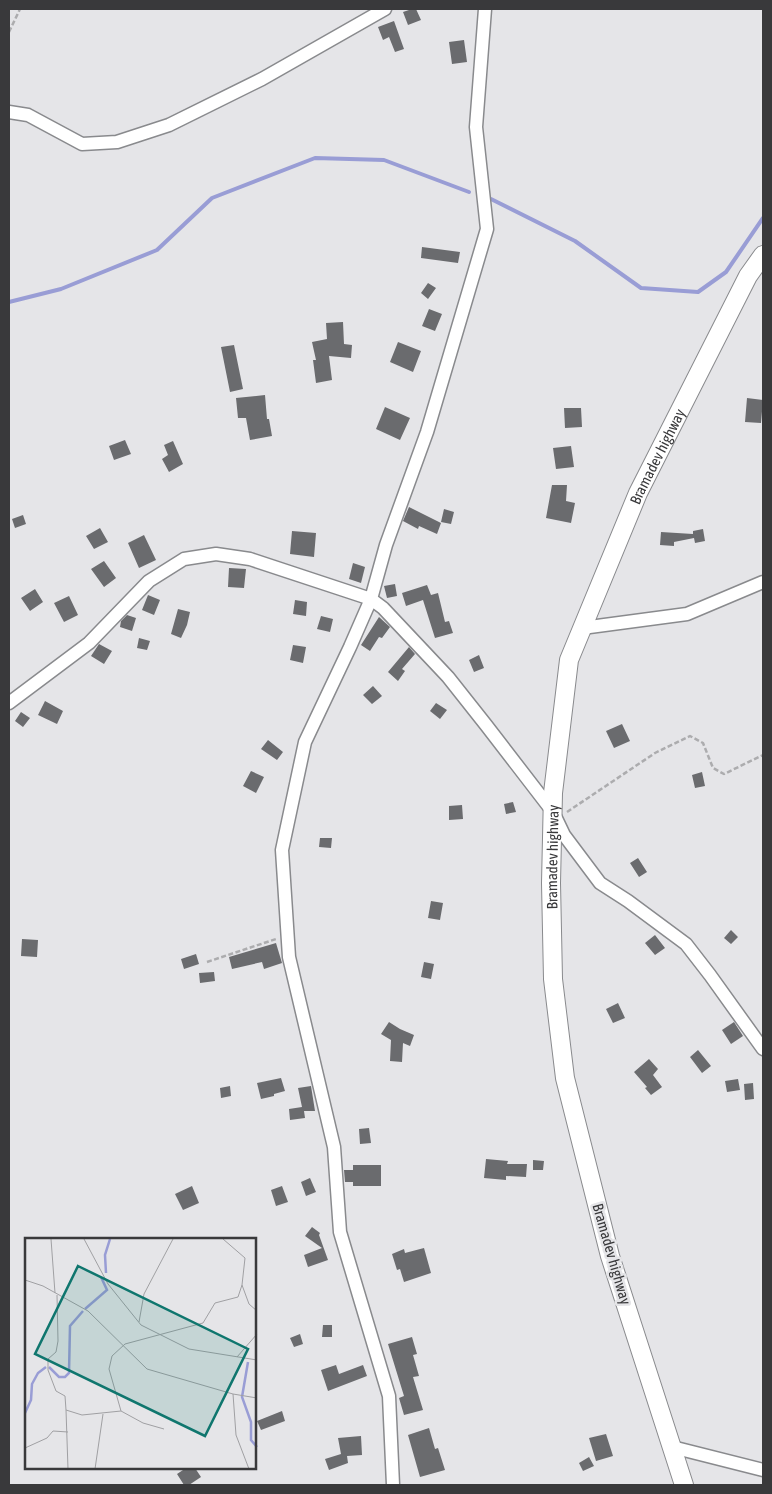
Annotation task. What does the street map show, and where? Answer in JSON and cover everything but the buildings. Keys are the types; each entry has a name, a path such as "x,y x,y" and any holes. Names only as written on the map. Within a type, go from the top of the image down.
{"street":[{"path":"9,112 28,115 82,144 117,142 169,125 262,79 385,9"},
{"path":"394,1485 389,1396 340,1232 334,1147 289,957 282,850 305,742 350,647 370,599 386,545 427,432 488,229 476,127 485,9"},
{"name":"Bramadev highway","path":"684,1485 610,1256 565,1078 553,979 550,883 555,815 553,793 569,660 638,493 748,276 763,255"},
{"path":"9,703 89,643 149,581 184,559 216,554 250,559 370,599 383,608 448,677 555,815 564,835 600,883 628,901 686,944 763,1049"},
{"path":"582,628 687,614 763,582"},
{"path":"672,1447 763,1470"}],"path":[{"path":"9,32 20,9"},
{"path":"555,815 655,753 690,736 703,743 713,768 724,774 763,755"},
{"path":"207,962 287,936"}],"waterway":[{"path":"9,302 61,289 157,250 212,198 315,158 384,160 469,192"},
{"path":"491,199 575,241 641,288 698,292 726,272 763,218"}]}
